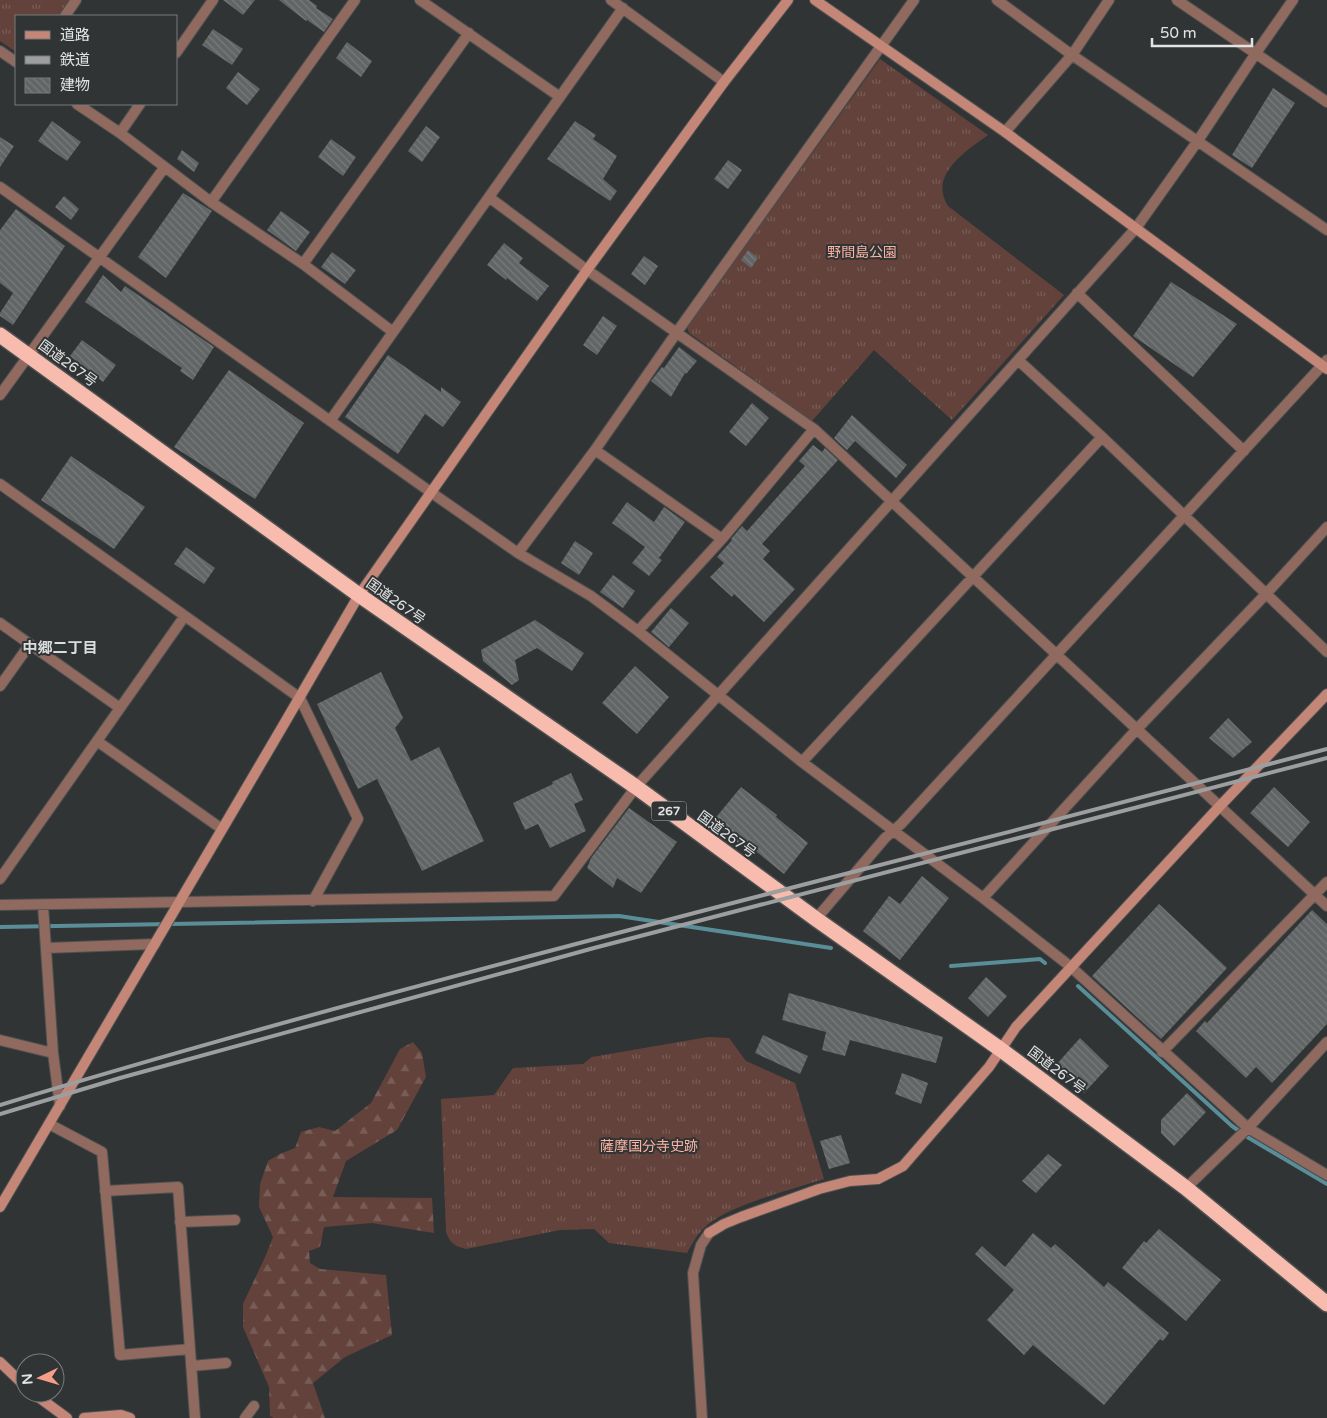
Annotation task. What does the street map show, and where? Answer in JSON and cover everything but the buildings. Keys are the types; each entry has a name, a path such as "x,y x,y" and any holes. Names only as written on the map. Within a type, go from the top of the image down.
{"highway":[{"name":"国道267号","path":"0,335 359,595 636,787 816,919 1000,1048 1186,1188 1327,1304"}],"street":[{"path":"66,15 76,0"},
{"path":"178,50 213,0"},
{"path":"211,202 355,0"},
{"path":"420,0 560,97"},
{"path":"611,0 724,82"},
{"path":"0,1207 359,595 587,270 724,82 788,0"},
{"path":"815,0 1005,132 1325,365 885,838 816,919"},
{"path":"518,553 595,450 914,0"},
{"path":"997,0 1072,55 1327,230"},
{"path":"1005,132 1072,55 1109,0"},
{"path":"1177,0 1327,102"},
{"path":"0,905 176,907 313,901 554,896 636,787 1136,228 1293,0"},
{"path":"330,421 623,8"},
{"path":"303,264 469,33"},
{"path":"0,50 15,61"},
{"path":"78,105 120,133 211,202 303,264 393,332"},
{"path":"120,133 139,105"},
{"path":"0,395 164,168"},
{"path":"0,187 518,553 591,596 638,631 802,762 894,830 1071,967 1244,1132 1327,1175"},
{"path":"490,198 587,270 814,429 1327,906"},
{"path":"1077,293 1244,451"},
{"path":"1018,360 1102,437 1327,652"},
{"path":"638,631 722,539 814,429"},
{"path":"802,762 1102,437"},
{"path":"595,450 722,539"},
{"path":"0,484 300,698 358,819 313,901"},
{"path":"983,898 1136,730 1327,527"},
{"path":"0,879 184,617"},
{"path":"0,623 120,708"},
{"path":"0,686 30,644"},
{"path":"702,1418 693,1273 701,1244 709,1233 740,1217 819,1189 850,1181 878,1179 903,1166 989,1067 1000,1048 1016,1027 1219,807 1327,694"},
{"path":"97,741 222,829"},
{"path":"1162,1052 1327,882"},
{"path":"43,905 53,1053 60,1106"},
{"path":"46,948 155,944"},
{"path":"0,1040 53,1053"},
{"path":"1186,1188 1244,1132 1327,1042"},
{"path":"49,1124 102,1152 120,1355 190,1349"},
{"path":"105,1191 178,1187 195,1418"},
{"path":"180,1222 235,1220"},
{"path":"0,1362 15,1376"},
{"path":"191,1366 226,1363"},
{"path":"47,1403 67,1418"},
{"path":"245,1418 254,1406"},
{"path":"84,1418 121,1415 130,1418"}],"green space":[{"path":"0,0 70,0 59,15 15,15 15,51 0,41"},
{"name":"野間島公園","path":"880,59 988,135 960,156 946,174 943,184 943,195 948,206 1064,295 952,420 874,350 812,421 689,333 687,327"},
{"name":"薩摩国分寺史跡","path":"708,1037 729,1038 746,1061 795,1083 824,1179 744,1205 715,1219 702,1230 687,1253 609,1243 594,1229 560,1230 466,1249 455,1245 449,1239 446,1232 441,1099 494,1095 513,1068 583,1064 592,1057"},
{"path":"413,1042 422,1053 426,1077 397,1130 346,1161 333,1197 432,1198 434,1233 372,1223 324,1227 320,1247 309,1251 310,1263 320,1269 386,1275 392,1335 345,1357 313,1383 325,1418 274,1418 270,1416 269,1387 243,1327 243,1304 273,1237 259,1207 260,1184 268,1161 295,1148 301,1132 319,1127 335,1131 371,1103 400,1049"}],"waterway":[{"path":"0,927 619,916 831,948"},
{"path":"951,966 1040,959 1045,963"},
{"path":"1078,986 1232,1126 1327,1184"}],"railway":[{"path":"0,1105 402,990 1327,749"},
{"path":"0,1114 120,1078 594,948 1327,758"}],"district":[{"name":"中郷二丁目","path":"60,648"}]}
